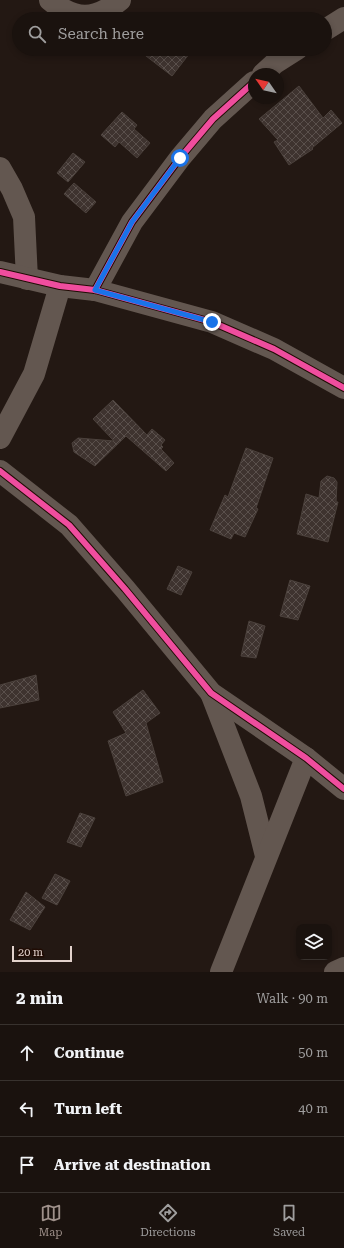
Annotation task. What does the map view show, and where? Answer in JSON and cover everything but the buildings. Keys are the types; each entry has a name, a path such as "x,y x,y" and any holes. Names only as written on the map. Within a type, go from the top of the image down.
{"street":[{"path":"50,0 64,12"},
{"path":"106,12 120,0"},
{"path":"332,26 344,18"},
{"path":"270,68 286,56"},
{"path":"95,290 132,222 180,158 213,119 248,87"},
{"path":"0,168 12,189 24,217 27,279"},
{"path":"0,272 60,286 95,290 218,324 274,349 344,388"},
{"path":"0,438 34,374 60,286"},
{"path":"0,471 69,525 126,589 211,693 306,758 344,789"},
{"path":"211,693 251,796 266,856"},
{"path":"221,972 306,758"},
{"path":"336,972 344,968"}],"cycle path":[{"path":"95,290 132,222 180,158 213,119 248,87"},
{"path":"0,272 60,286 95,290 212,322 274,349 344,388"},
{"path":"0,471 69,525 125,589 211,693 306,758 344,789"}],"route":[{"path":"180,158 132,222 95,290 212,322"}]}
